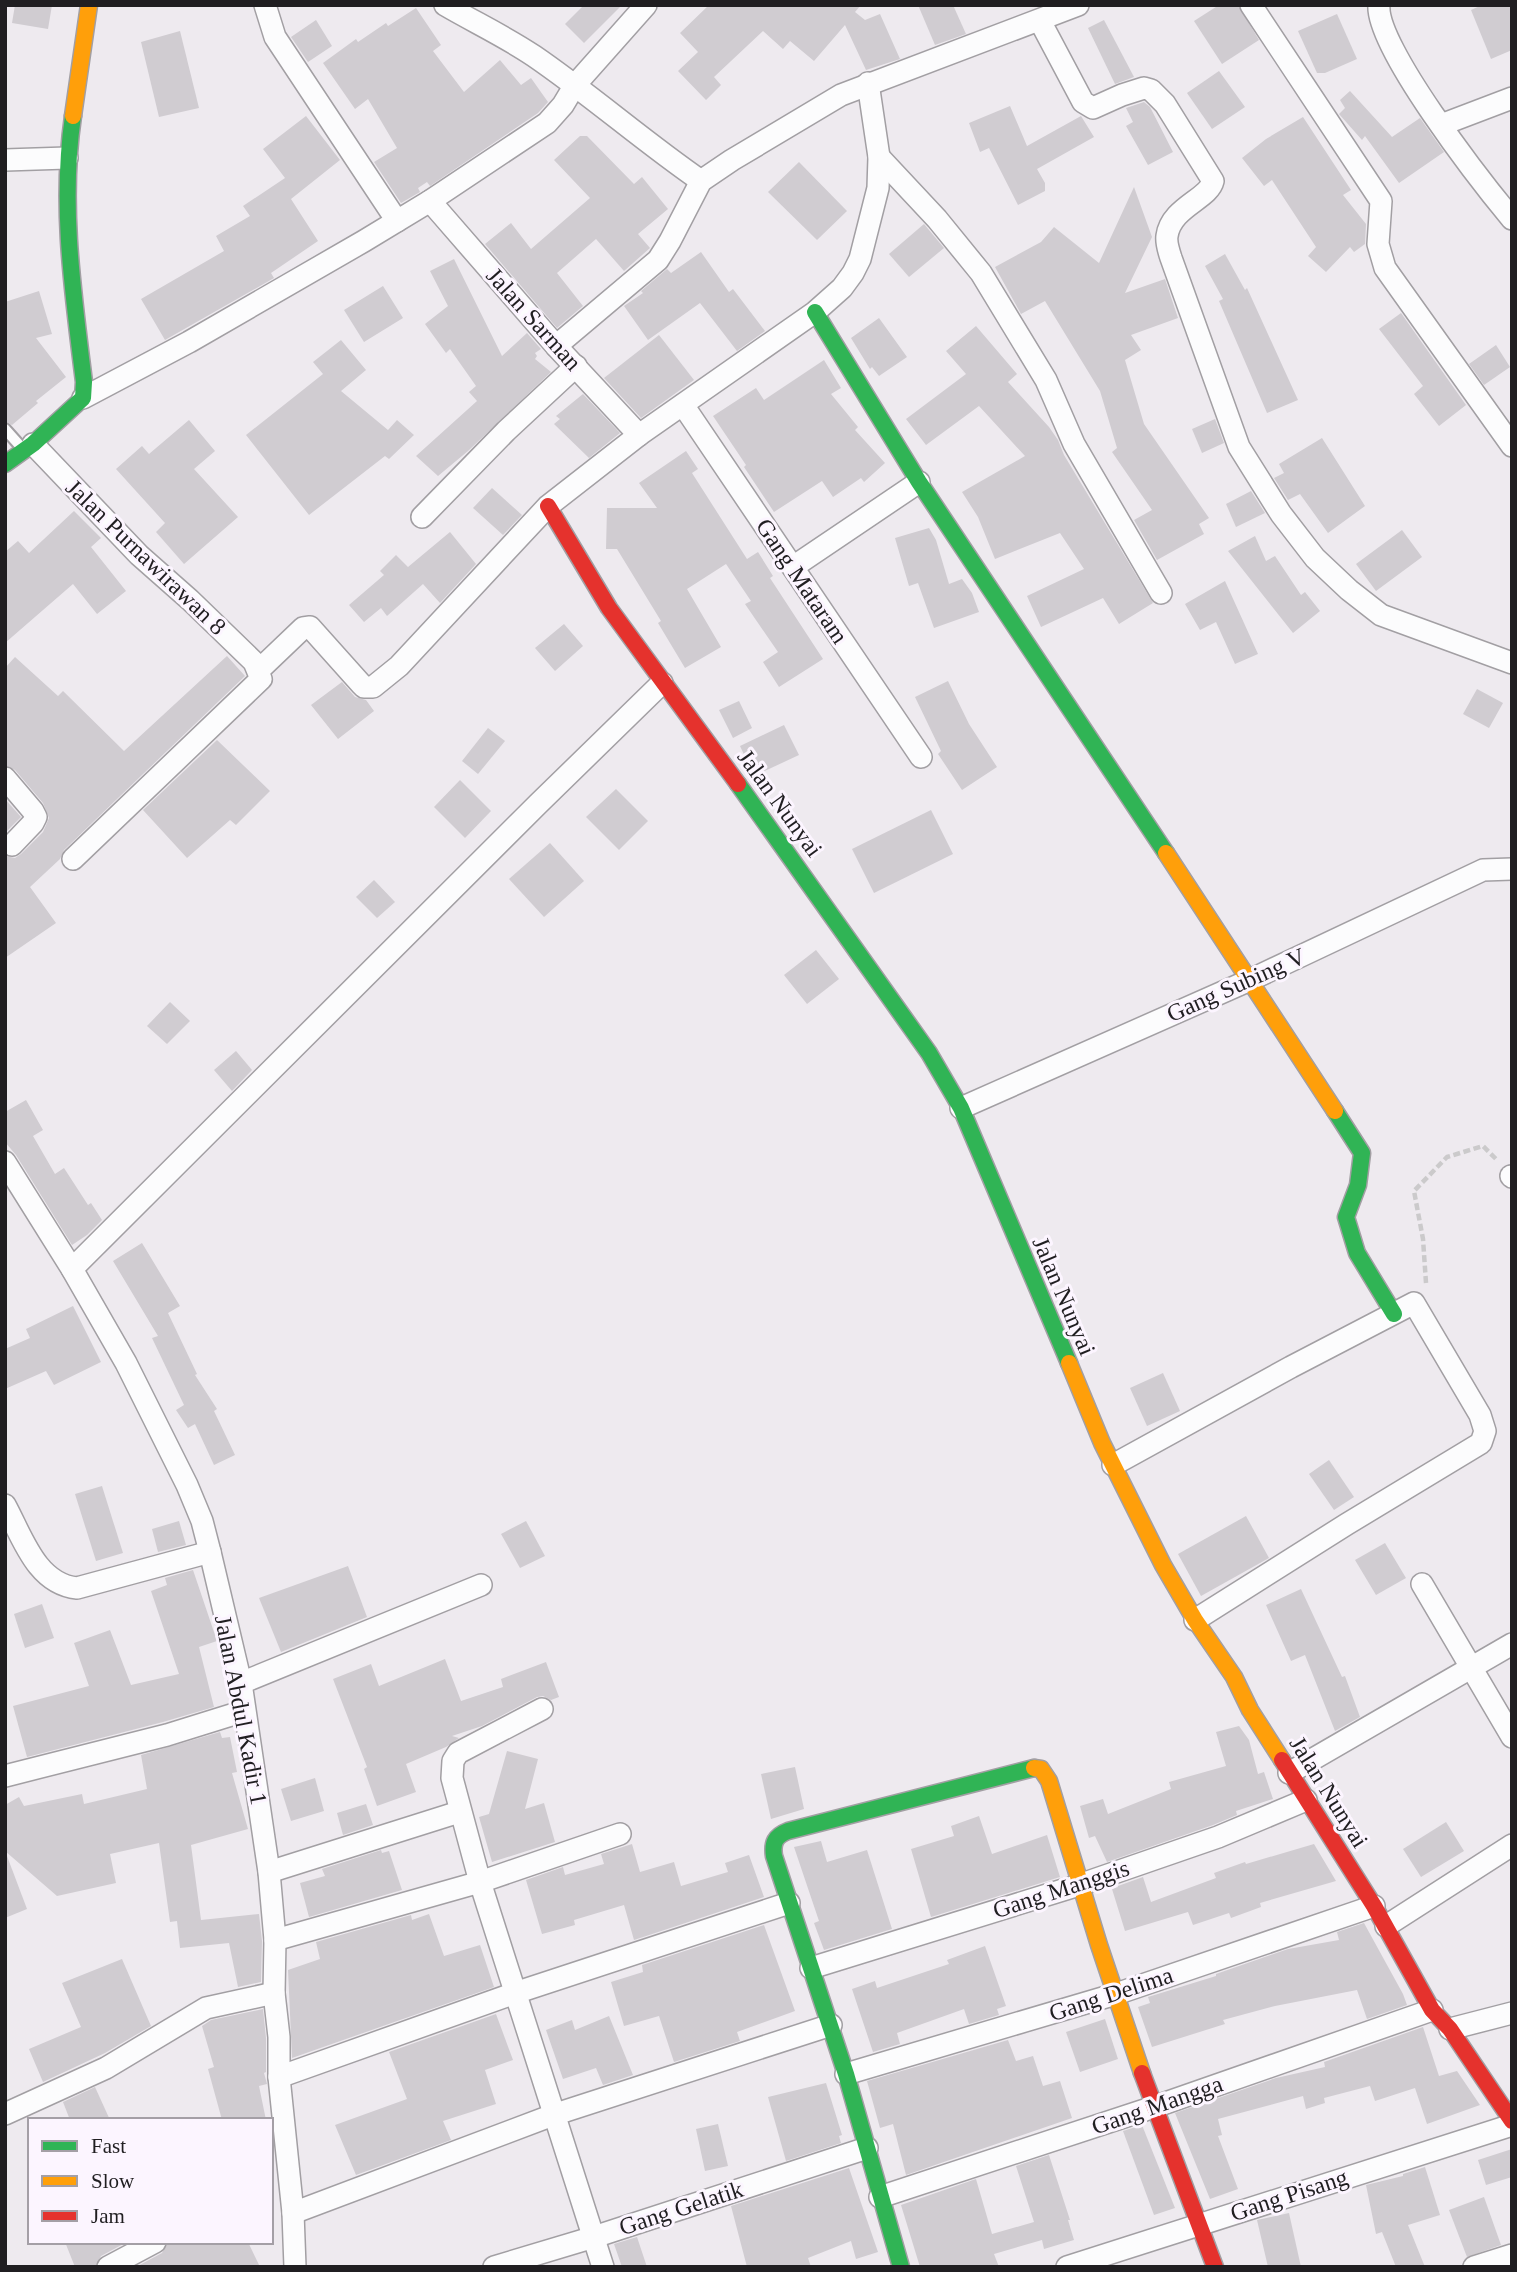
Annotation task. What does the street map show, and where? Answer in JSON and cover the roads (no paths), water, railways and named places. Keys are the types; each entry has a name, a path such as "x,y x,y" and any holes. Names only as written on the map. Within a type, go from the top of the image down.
{"street":[{"path":"83,398 84,382 69,261 67,158 89,5"},
{"path":"445,5 530,53 701,181"},
{"path":"5,464 29,447 83,398 189,342 397,221 547,122 563,105 575,85 646,5"},
{"path":"556,346 658,260 701,181 781,129 841,95 1040,22 1078,5"},
{"path":"1251,5 1381,201 1378,244 1385,268 1512,446"},
{"path":"1379,5 1380,23 1412,83 1490,193 1512,219"},
{"path":"267,6 275,37 397,221"},
{"path":"1040,22 1087,106 1093,108 1144,88 1151,90 1161,99 1213,181 1210,188 1173,220 1166,237 1172,264 1239,447 1281,514 1315,558 1381,615 1512,663"},
{"path":"74,859 256,685 261,679 259,670 303,628 310,627 364,687 373,687 399,666 548,506 639,435 815,312 842,288 860,259 878,188 879,157 868,83"},
{"path":"1441,125 1512,98"},
{"path":"879,157 937,219 981,273 1046,380 1074,444 1161,593"},
{"path":"5,160 67,158"},
{"name":"Jalan Sarman","path":"430,201 556,346 639,435"},
{"path":"815,312 919,482 1362,1153 1358,1185 1346,1217 1357,1253 1394,1314"},
{"path":"422,517 506,431 576,366"},
{"name":"Gang Mataram","path":"683,405 921,757"},
{"name":"Jalan Purnawirawan 8","path":"29,447 254,662 259,670"},
{"path":"793,567 919,482"},
{"name":"Jalan Nunyai","path":"548,506 609,608 758,810 929,1053 961,1108 1037,1293 1113,1465 1163,1565 1195,1620 1234,1677 1250,1710 1374,1906 1432,2010 1450,2029 1512,2123"},
{"path":"72,1269 662,683"},
{"path":"5,778 36,817 12,845"},
{"name":"Gang Subing V","path":"961,1108 1250,980 1483,870 1512,869"},
{"name":"Jalan Abdul Kadir 1","path":"5,1162 72,1269 126,1363 202,1521 241,1683 269,1872 275,1940 274,1993 279,2036 280,2179 293,2213 295,2267"},
{"path":"1113,1465 1413,1303 1480,1415 1485,1431 1481,1443 1195,1620"},
{"path":"5,1505 41,1571 54,1582 66,1587 76,1588 210,1552"},
{"path":"1422,1584 1512,1737"},
{"path":"241,1683 481,1585"},
{"path":"1289,1773 1512,1644"},
{"path":"542,1709 458,1753 453,1760 452,1778 480,1882 603,2267"},
{"path":"5,1776 167,1735 244,1711"},
{"path":"901,2267 831,2025 772,1847 779,1834 1035,1768 1045,1773 1079,1885 1154,2107 1201,2223 1215,2267"},
{"name":"Gang Manggis","path":"811,1968 1079,1885 1218,1837 1306,1800"},
{"path":"269,1872 459,1812"},
{"path":"275,1940 480,1882 620,1834"},
{"path":"1386,1926 1512,1845"},
{"path":"279,2077 515,1993 789,1903"},
{"name":"Gang Delima","path":"846,2074 1116,1994 1374,1906"},
{"path":"5,2114 106,2068 206,2008 274,1993"},
{"name":"Gang Mangga","path":"880,2197 1154,2107 1432,2010"},
{"path":"1450,2029 1512,2013"},
{"path":"293,2213 553,2115 831,2025"},
{"name":"Gang Pisang","path":"1067,2267 1512,2123"},
{"name":"Gang Gelatik","path":"494,2267 867,2148"},
{"path":"108,2267 151,2244"},
{"path":"1474,2267 1512,2255"}],"lane":[{"path":"5,429 29,447"}]}
